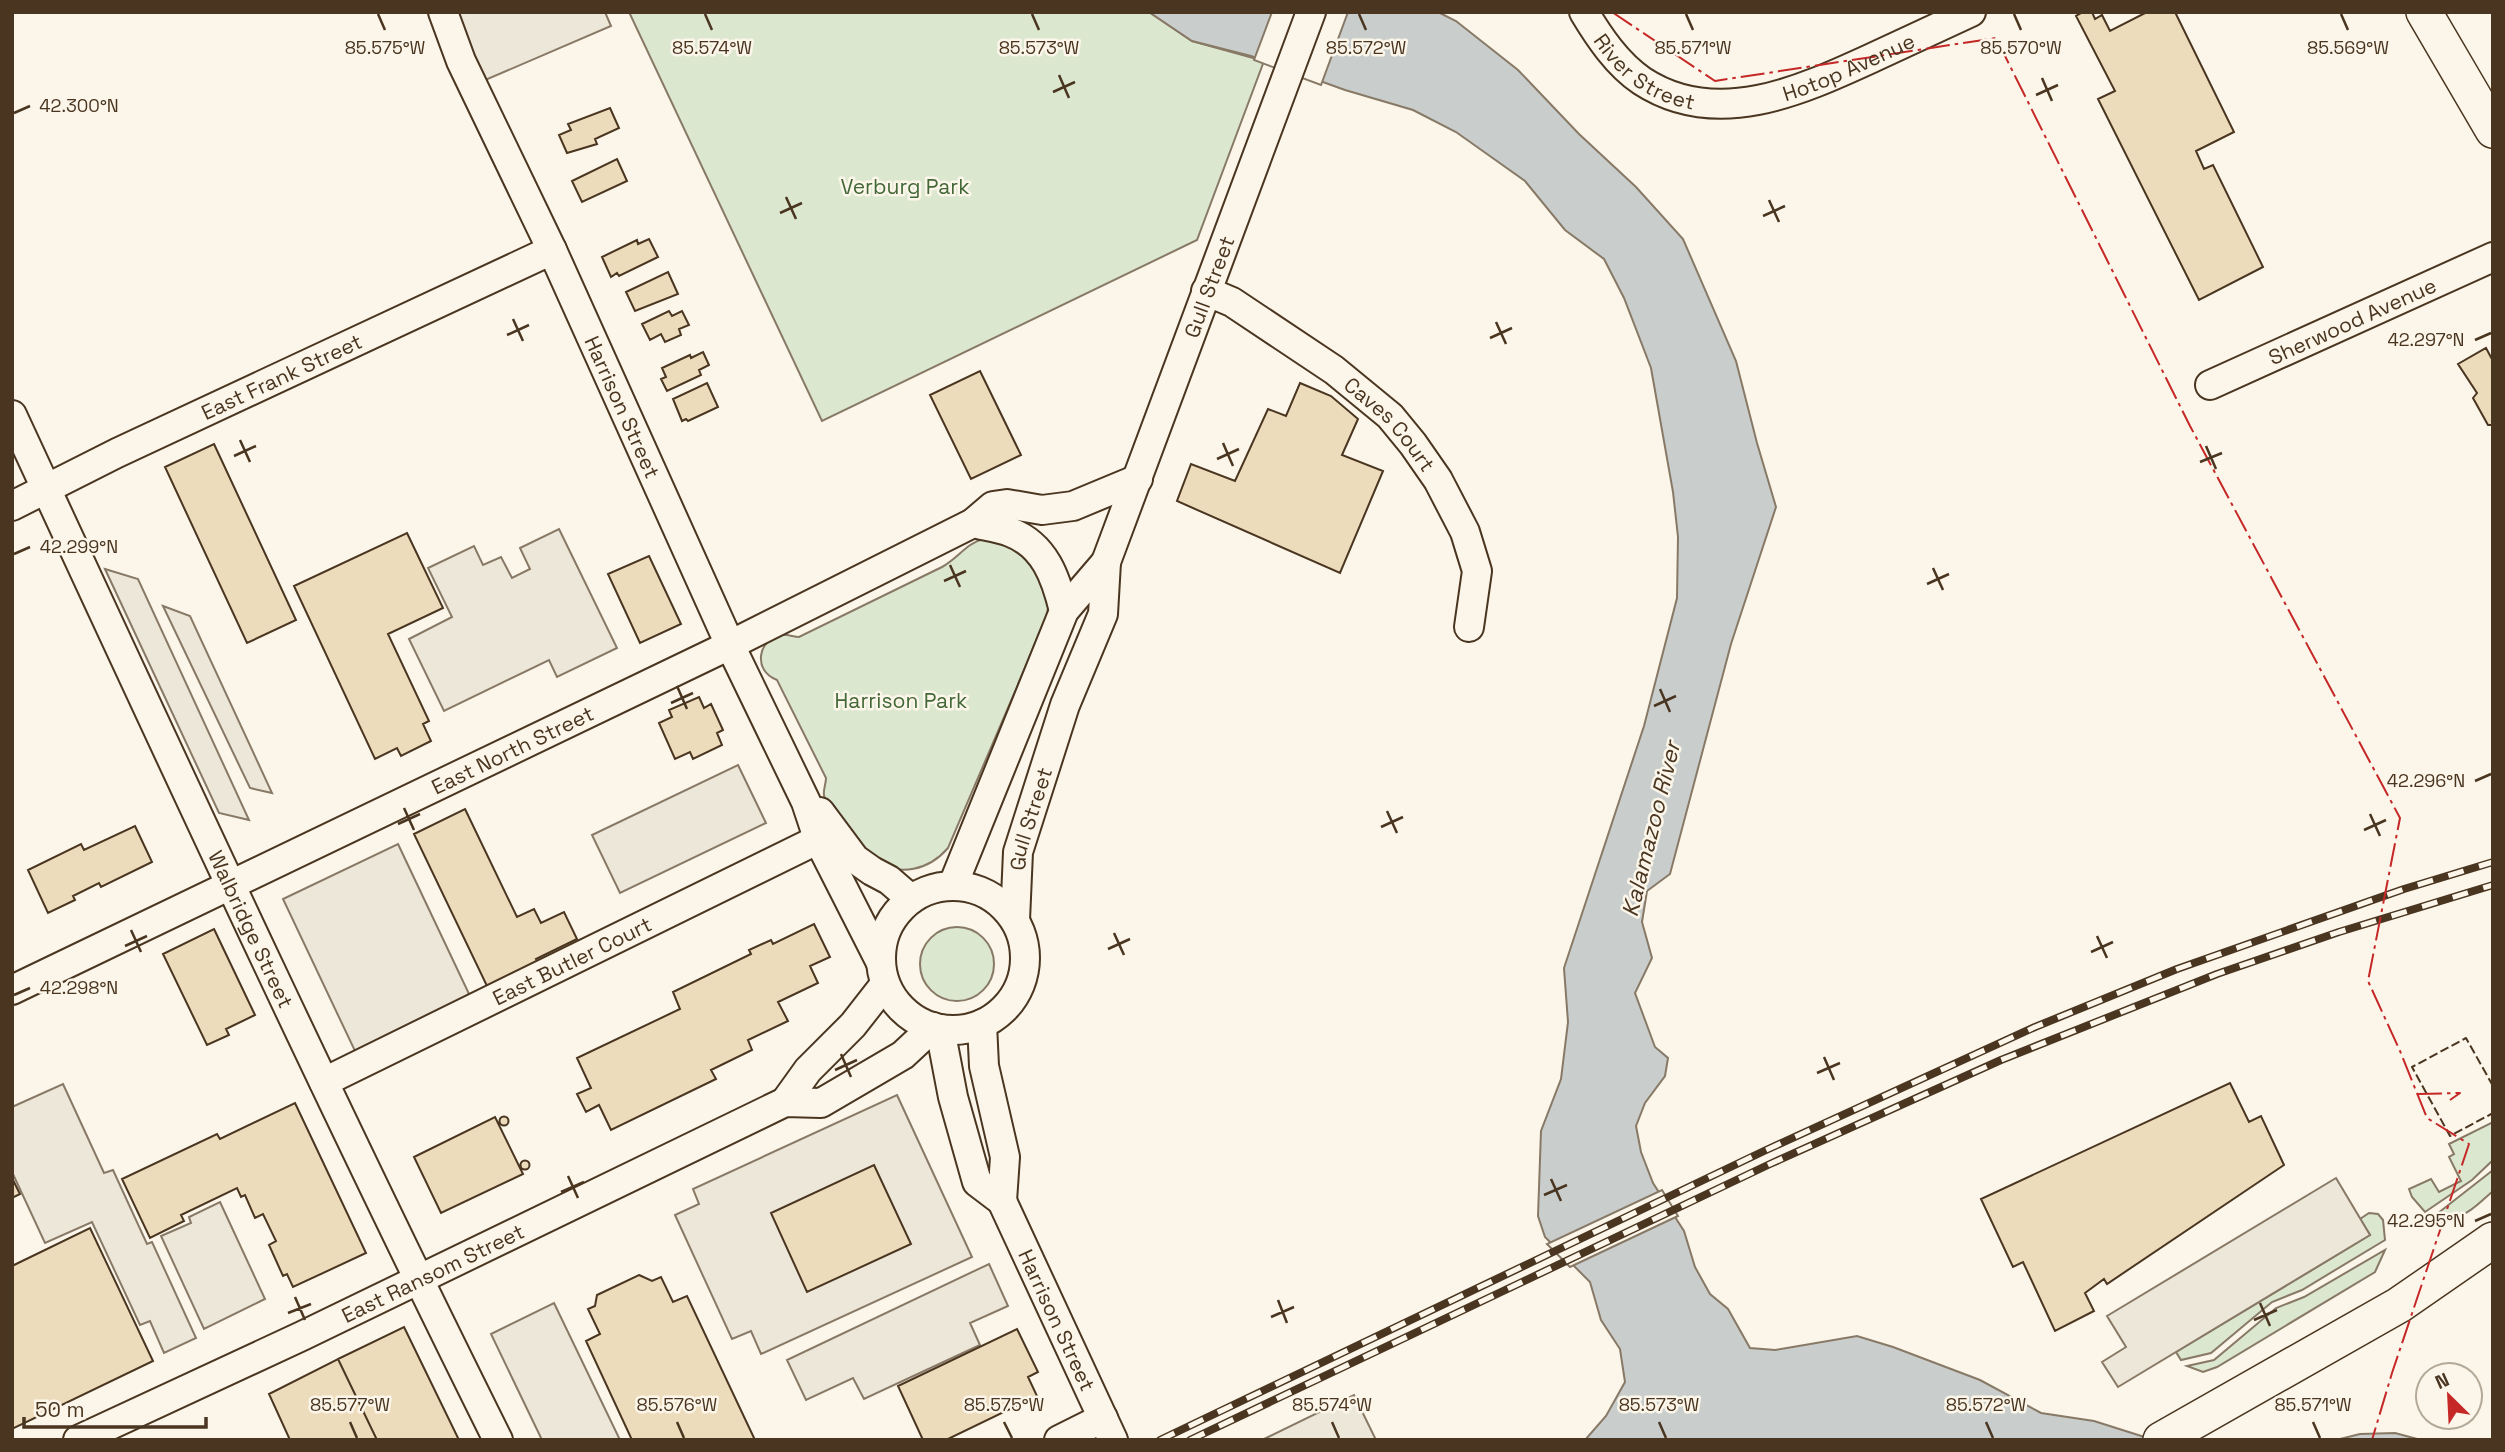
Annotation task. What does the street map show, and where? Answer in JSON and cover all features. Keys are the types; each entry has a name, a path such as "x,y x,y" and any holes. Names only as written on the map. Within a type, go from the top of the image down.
{"main road":[{"path":"2424,12 2493,130"},
{"path":"2166,1437 2399,1306 2493,1240"}],"street":[{"name":"Harrison Street","path":"443,12 460,61 552,250 730,645 806,802 819,839 882,972"},
{"name":"Gull Street","path":"1016,920 1018,852 1065,705 1103,614 1106,562 1311,12"},
{"name":"River Street","path":"1584,12 1617,59 1639,79 1676,98 1722,105"},
{"name":"Hotop Avenue","path":"1722,105 1777,96 1808,86 1971,12"},
{"name":"East Frank Street","path":"12,506 117,453 552,250"},
{"name":"Sherwood Avenue","path":"2210,386 2493,257"},
{"name":"Caves Court","path":"1206,292 1232,302 1334,370 1390,416 1413,444 1438,480 1465,532 1477,571 1469,627"},
{"name":"Walbridge Street","path":"12,415 230,886 417,1279 498,1440"},
{"name":"East North Street","path":"12,990 730,645 972,523 993,506 1007,504 1042,510 1073,506 1138,479"},
{"path":"972,523 1012,532 1030,544 1045,559 1056,579 1064,611"},
{"name":"Gull Street","path":"953,885 1064,611 1106,562"},
{"name":"Harrison Street","path":"806,802 822,814 855,859 889,880 911,899"},
{"name":"East Butler Court","path":"324,1082 819,839"},
{"path":"953,885 978,889 999,901 1016,920 1025,943 1026,967 1018,991 1003,1011 982,1024 959,1030 937,1028 896,1004 882,972 883,937 893,916 911,899 930,888 953,885"},
{"name":"East Ransom Street","path":"785,1102 808,1070 853,1025 882,972"},
{"name":"Harrison Street","path":"982,1024 984,1066 1005,1157 1002,1202"},
{"name":"Harrison Street","path":"937,1028 977,1182 1002,1202 1108,1429"},
{"name":"East Ransom Street","path":"78,1440 302,1336 785,1102 821,1103 903,1055 937,1028"},
{"path":"1059,1440 1108,1429"}],"green space":[{"name":"Verburg Park","path":"629,12 1149,12 1192,41 1264,61 1197,240 822,421"},
{"name":"Harrison Park","path":"983,539 1013,546 1038,569 1049,603 1046,619 948,848 923,866 894,869 870,858 829,808 824,795 826,778 777,680 764,670 761,655 763,648 774,637 799,637 942,567"},
{"path":"957,927 971,930 983,938 991,950 994,964 991,978 983,990 971,998 957,1001 943,998 931,990 923,978 920,964 923,950 931,938 943,930"},
{"path":"2493,1122 2493,1160 2472,1180 2425,1212 2412,1197 2409,1189 2431,1179 2439,1192 2461,1181 2449,1157 2454,1154 2449,1144"},
{"path":"2493,1170 2493,1191 2467,1213 2433,1217"},
{"path":"2369,1213 2378,1214 2383,1220 2385,1240 2302,1290 2272,1302 2211,1353 2181,1360 2176,1352 2370,1235 2360,1219"},
{"path":"2385,1250 2375,1272 2217,1367 2203,1372 2187,1366 2214,1360 2276,1308 2304,1297"}],"shaded area":[{"path":"452,12 605,12 611,26 483,81"},
{"path":"559,529 617,648 557,677 549,660 444,711 409,639 452,617 428,568 474,546 483,565 501,557 512,578 530,569 520,548"},
{"path":"105,569 138,579 249,820 219,813"},
{"path":"163,606 190,616 272,793 250,788"},
{"path":"738,765 766,823 620,893 592,835"},
{"path":"398,844 470,996 355,1051 283,899"},
{"path":"63,1084 104,1173 113,1170 147,1244 152,1242 196,1338 164,1353 150,1321 140,1325 92,1222 45,1243 12,1172 12,1107"},
{"path":"897,1095 972,1257 761,1354 751,1331 732,1339 675,1215 699,1204 693,1189"},
{"path":"2336,1178 2370,1235 2118,1387 2102,1362 2126,1347 2107,1316"},
{"path":"220,1202 265,1299 204,1329 161,1236 191,1223 189,1217"},
{"path":"989,1264 1008,1306 970,1323 980,1345 864,1399 853,1378 806,1400 787,1360"},
{"path":"554,1303 620,1440 542,1440 491,1334"},
{"path":"1354,1395 1376,1440 1262,1440"}],"water":[{"name":"Kalamazoo River","path":"1149,12 1438,12 1456,21 1518,70 1579,134 1636,187 1683,239 1736,361 1776,507 1731,644 1670,874 1647,891 1642,922 1652,958 1635,993 1655,1047 1668,1058 1665,1076 1645,1103 1636,1126 1641,1152 1653,1183 1684,1231 1695,1267 1710,1294 1728,1309 1750,1348 1775,1350 1857,1336 1980,1380 2041,1413 2094,1421 2154,1440 1585,1440 1606,1416 1625,1382 1620,1349 1601,1320 1590,1282 1545,1237 1538,1216 1541,1131 1561,1079 1568,1022 1564,968 1644,726 1677,598 1678,537 1673,492 1651,368 1624,298 1604,259 1565,230 1525,181 1456,132 1413,110 1345,90 1251,56 1192,41"},
{"path":"2395,1433 2421,1440 2336,1440 2360,1434"}],"pier":[{"path":"1272,12 1348,12 1321,85 1254,60"},
{"path":"1662,1190 1678,1216 1570,1267 1547,1244"}],"building":[{"path":"2083,12 2092,12 2095,19 2102,15 2110,31 2147,12 2175,12 2234,132 2196,151 2204,169 2213,165 2263,267 2199,300 2098,99 2115,91 2076,16"},
{"path":"610,108 619,128 595,139 597,144 567,153 559,135 571,130 568,124"},
{"path":"617,159 627,181 582,202 572,181"},
{"path":"649,239 658,257 619,276 617,273 611,277 602,257 637,240 638,244"},
{"path":"668,272 678,294 635,311 626,292"},
{"path":"669,311 672,316 682,311 689,325 679,329 681,335 665,342 661,334 650,340 642,324"},
{"path":"2486,348 2493,361 2493,425 2488,425 2473,398 2477,393 2458,364"},
{"path":"703,352 709,365 699,370 701,375 667,391 661,379 666,377 662,368"},
{"path":"980,371 1021,455 971,479 930,395"},
{"path":"707,383 718,407 688,421 682,421 673,399"},
{"path":"1300,383 1331,396 1358,419 1342,455 1383,471 1340,573 1177,501 1191,464 1235,481 1268,409 1286,416"},
{"path":"214,444 296,620 247,643 165,467"},
{"path":"407,533 443,608 388,634 429,721 423,724 431,741 401,756 397,748 375,759 294,586"},
{"path":"649,556 681,624 640,643 608,574"},
{"path":"699,697 704,708 711,704 723,730 717,733 722,745 693,759 690,752 675,759 659,723 672,717 669,710"},
{"path":"465,809 517,917 534,909 541,923 564,912 577,939 536,959 538,963 487,986 414,834"},
{"path":"135,826 152,862 101,887 99,883 73,896 75,900 48,913 28,870 81,844 84,850"},
{"path":"814,924 830,957 810,966 818,983 778,1002 788,1021 748,1040 752,1050 711,1070 716,1079 611,1130 599,1105 586,1112 577,1094 591,1088 577,1058 680,1009 673,992 751,954 749,950 771,940 773,944"},
{"path":"214,929 255,1015 226,1029 229,1035 207,1045 163,954"},
{"path":"2230,1083 2249,1122 2261,1116 2284,1165 2107,1284 2104,1279 2085,1293 2094,1311 2055,1331 2023,1262 2013,1267 1981,1199"},
{"path":"295,1103 366,1253 293,1287 287,1274 283,1276 269,1245 276,1241 263,1214 255,1218 245,1195 241,1197 237,1188 181,1215 184,1221 150,1238 122,1179 217,1134 220,1139"},
{"path":"495,1117 523,1174 441,1213 414,1157"},
{"path":"504,1117 508,1121 504,1125 500,1121"},
{"path":"525,1161 529,1165 525,1169 521,1165"},
{"path":"874,1165 911,1244 807,1292 771,1213"},
{"path":"12,1178 20,1194 12,1198"},
{"path":"90,1228 153,1361 12,1429 12,1266"},
{"path":"639,1275 652,1281 661,1277 673,1302 687,1296 755,1440 632,1440 586,1341 600,1334 588,1309 595,1306 597,1295"},
{"path":"404,1327 459,1440 377,1440 338,1359"},
{"path":"1017,1329 1038,1372 1028,1377 1037,1396 946,1440 923,1440 898,1386"},
{"path":"338,1359 377,1440 290,1440 269,1394"}],"railway":[{"path":"1160,1440 1764,1151 2035,1027 2177,969 2404,889 2493,862"},
{"path":"1190,1440 1770,1164 2001,1060 2217,974 2339,932 2493,885"}],"fence":[{"path":"2493,1086 2466,1038 2412,1067 2450,1136 2493,1113"}],"power":[{"path":"1612,12 1715,81 1996,38 2190,426 2400,818 2368,981 2427,1118 2469,1144 2372,1440"},
{"path":"2418,1094 2460,1093 2450,1100"}]}
